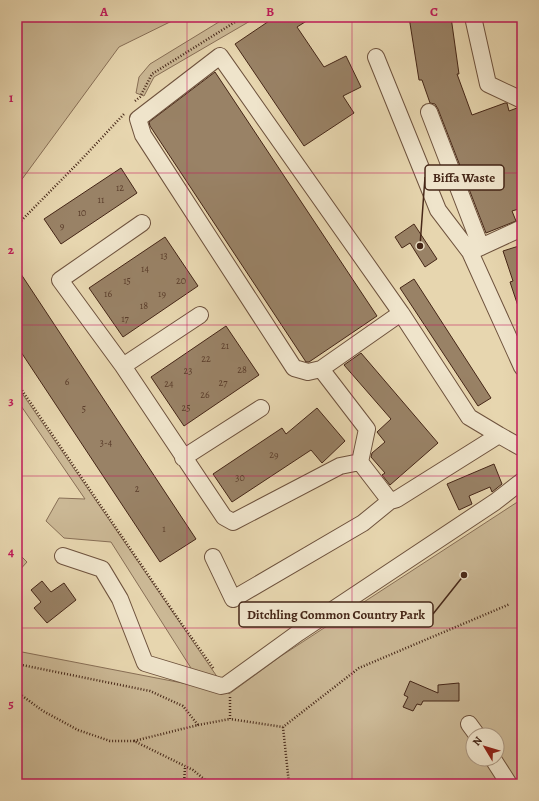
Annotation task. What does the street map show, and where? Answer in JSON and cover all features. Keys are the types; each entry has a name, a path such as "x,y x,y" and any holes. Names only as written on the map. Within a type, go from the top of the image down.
{"lane":[{"path":"473,17 488,84 522,100"},
{"path":"401,313 321,369 308,372 294,368 143,135 138,119 220,56 401,313 469,417 522,448"},
{"path":"376,57 438,210 475,249"},
{"path":"429,112 475,249 522,367"},
{"path":"142,223 60,280 123,366 224,517 233,522 340,466 360,462"},
{"path":"475,249 522,228"},
{"path":"123,366 200,315"},
{"path":"321,369 367,429 360,462 390,501"},
{"path":"184,458 261,408"},
{"path":"213,557 232,599 363,523 390,501 397,499 499,435"},
{"path":"63,556 102,569 120,599 145,664 221,686 226,685 298,633 495,502 522,481"},
{"path":"498,767 509,784"}],"path":[{"path":"17,383 179,620 226,685"},
{"path":"17,692 43,711 78,730 110,741 134,741 198,725 230,720 283,727 359,668 510,604"},
{"path":"17,664 150,691 183,706 198,725"},
{"path":"230,701 230,720"},
{"path":"283,727 289,784"},
{"path":"134,741 193,770 210,784"},
{"path":"184,784 185,767"}],"shaded area":[{"path":"17,17 180,17 119,47 17,186"},
{"path":"227,17 257,17 154,77 144,96 136,93 139,77 150,64"},
{"path":"17,386 229,694 281,656 522,499 522,784 17,784 17,651 203,687 111,542 64,538 46,521 59,498 85,499 17,400"},
{"path":"17,552 27,562 17,573"}],"building":[{"path":"275,17 313,17 297,27 324,67 346,56 361,87 343,96 354,113 304,146 235,44"},
{"path":"409,17 451,17 459,74 457,74 472,115 505,103 507,103 509,111 517,108 522,122 522,208 512,211 516,221 486,233 438,109 435,104 430,103 422,80 419,80"},
{"path":"215,72 377,316 309,362 306,362 150,126 149,122"},
{"path":"121,168 137,193 61,244 44,219"},
{"path":"414,224 437,259 425,267 410,243 402,248 395,237"},
{"path":"165,237 198,286 123,337 89,288"},
{"path":"522,245 522,312 520,312 510,282 513,281 503,251"},
{"path":"17,268 196,539 160,562 17,346"},
{"path":"414,279 491,398 478,406 400,288"},
{"path":"226,326 259,375 184,426 151,377"},
{"path":"361,353 438,443 390,485 382,475 385,473 371,457 372,453 385,442 377,432 391,419 344,365"},
{"path":"317,408 345,441 322,463 311,450 232,502 213,474 282,428 286,434"},
{"path":"494,464 502,484 492,492 490,487 469,496 472,504 459,510 447,484"},
{"path":"42,581 51,592 64,583 76,600 47,623 34,608 41,602 31,590"},
{"path":"410,681 438,693 438,685 459,683 459,701 423,701 421,705 417,704 413,711 403,707 408,697 404,695"}],"place":[{"name":"Biffa Waste","path":"420,246"},
{"name":"Ditchling Common Country Park","path":"464,575"}]}
